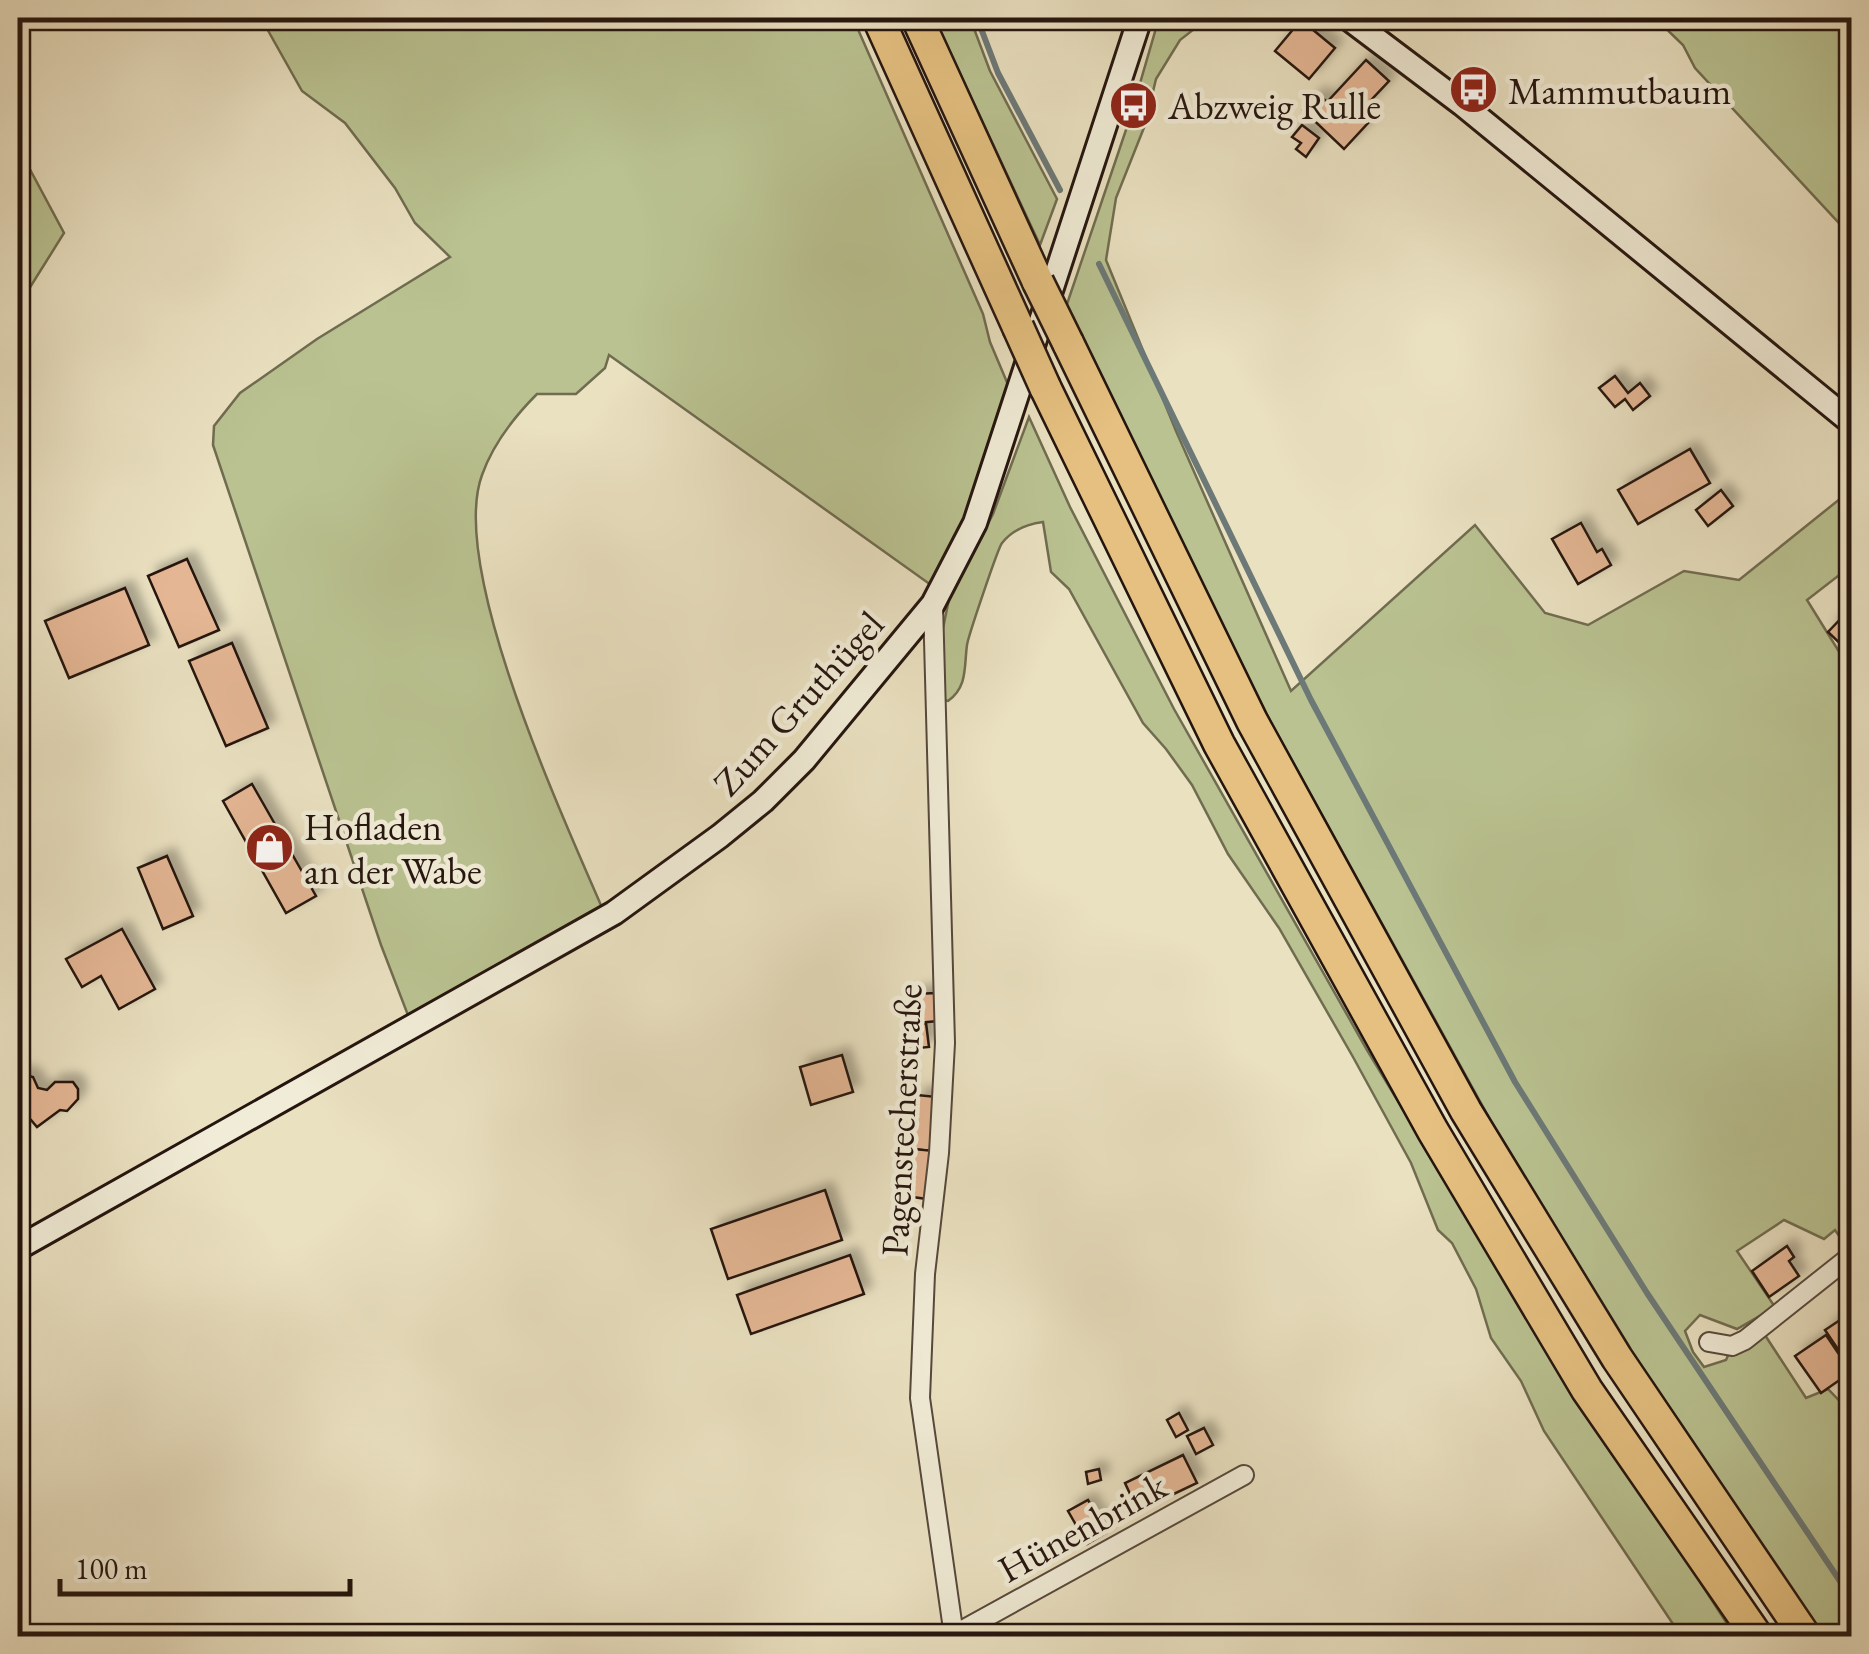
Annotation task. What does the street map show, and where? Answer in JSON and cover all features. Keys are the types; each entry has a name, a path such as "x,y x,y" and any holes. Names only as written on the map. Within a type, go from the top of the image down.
{"highway":[{"path":"878,18 1045,386 1219,744 1433,1132 1588,1390 1757,1636"},
{"path":"917,18 1038,282 1252,721 1466,1111 1616,1358 1805,1636"}],"street":[{"name":"Zum Gruthügel","path":"18,1248 597,923 668,876 763,802 804,760 933,604 975,522 1140,18"},
{"path":"1348,18 1462,104 1852,423"},
{"name":"Pagenstecherstraße","path":"933,604 944,1043 939,1153 925,1274 920,1398 953,1636"},
{"path":"1709,1342 1732,1346 1745,1340 1852,1255"},
{"name":"Hünenbrink","path":"953,1636 1244,1475"}],"green space":[{"path":"261,18 853,18 983,314 1012,394 966,523 931,585 609,355 605,368 576,394 537,394 528,403 498,442 482,475 476,517 481,569 515,692 603,910 411,1023 381,945 213,445 214,426 240,393 317,339 450,257 415,223 395,188 345,123 302,91"},
{"path":"934,18 970,18 990,71 1057,199 1040,245"},
{"path":"1159,18 1203,18 1180,40 1156,79 1145,125 1116,198 1106,260 1176,431 1291,691 1475,525 1545,613 1588,625 1684,571 1739,580 1851,490 1851,566 1807,600 1851,671 1848,679 1852,688 1851,1246 1848,1249 1835,1230 1824,1239 1784,1220 1737,1251 1775,1307 1737,1329 1700,1315 1685,1331 1704,1367 1726,1360 1732,1346 1761,1329 1806,1398 1828,1389 1851,1413 1851,1636 1824,1636 1650,1383 1514,1163 1267,715 1160,507 1066,307"},
{"path":"1655,18 1851,18 1851,236 1695,68 1683,45"},
{"path":"18,147 64,233 18,300"},
{"path":"1029,417 1070,507 1174,709 1367,1050 1525,1311 1735,1636 1681,1636 1544,1431 1521,1381 1491,1338 1476,1289 1452,1243 1438,1230 1411,1163 1279,928 1228,854 1192,785 1143,723 1069,589 1051,572 1043,522 1021,528 1002,543 967,645 962,683 948,701 941,699 940,643 949,599 993,514"}],"building":[{"path":"1301,20 1335,48 1309,79 1275,51"},
{"path":"1366,60 1389,81 1358,114 1368,123 1344,149 1303,110 1318,94 1327,102"},
{"path":"1302,125 1319,138 1306,157 1296,149 1301,143 1292,137"},
{"path":"1615,376 1628,393 1640,383 1650,396 1633,410 1625,399 1615,407 1599,388"},
{"path":"1690,449 1710,483 1638,524 1618,490"},
{"path":"1721,490 1733,506 1708,526 1696,510"},
{"path":"1581,523 1597,552 1602,549 1611,565 1578,584 1552,539"},
{"path":"187,559 219,630 179,647 148,576"},
{"path":"125,588 149,645 69,678 45,621"},
{"path":"1852,607 1852,650 1849,652 1828,632"},
{"path":"232,643 268,728 226,746 189,661"},
{"name":"Hofladen an der Wabe","path":"252,784 316,896 286,913 223,801"},
{"path":"167,856 193,916 163,929 138,868"},
{"path":"122,929 155,989 119,1009 101,976 82,987 66,959"},
{"path":"936,993 938,1021 917,1023 914,994"},
{"path":"926,1023 929,1047 909,1049 907,1025"},
{"path":"842,1055 853,1092 811,1105 800,1067"},
{"path":"18,1073 33,1077 38,1088 47,1090 55,1082 73,1082 78,1099 67,1111 60,1110 37,1127 31,1120 25,1122 23,1129 18,1128"},
{"path":"917,1095 937,1097 932,1151 911,1149"},
{"path":"904,1148 934,1151 927,1199 898,1195"},
{"path":"825,1190 842,1240 728,1279 711,1229"},
{"path":"1787,1246 1794,1257 1789,1261 1799,1276 1769,1297 1752,1271"},
{"path":"850,1255 864,1294 751,1334 737,1295"},
{"path":"1852,1312 1852,1366 1850,1367 1825,1330"},
{"path":"1826,1335 1851,1372 1821,1393 1795,1356"},
{"path":"1179,1413 1188,1430 1176,1437 1167,1420"},
{"path":"1204,1428 1213,1445 1196,1454 1187,1436"},
{"path":"1183,1455 1197,1483 1138,1511 1125,1483"},
{"path":"1099,1469 1101,1480 1088,1484 1086,1472"},
{"path":"1088,1500 1107,1532 1087,1544 1068,1511"}],"waterway":[{"path":"977,18 998,73 1060,190"},
{"path":"1099,264 1311,700 1515,1082 1647,1293 1852,1599"}],"place":[{"name":"Mammutbaum","path":"1473,90"},
{"name":"Abzweig Rulle","path":"1133,105"},
{"name":"Hofladen an der Wabe","path":"269,848"}]}
